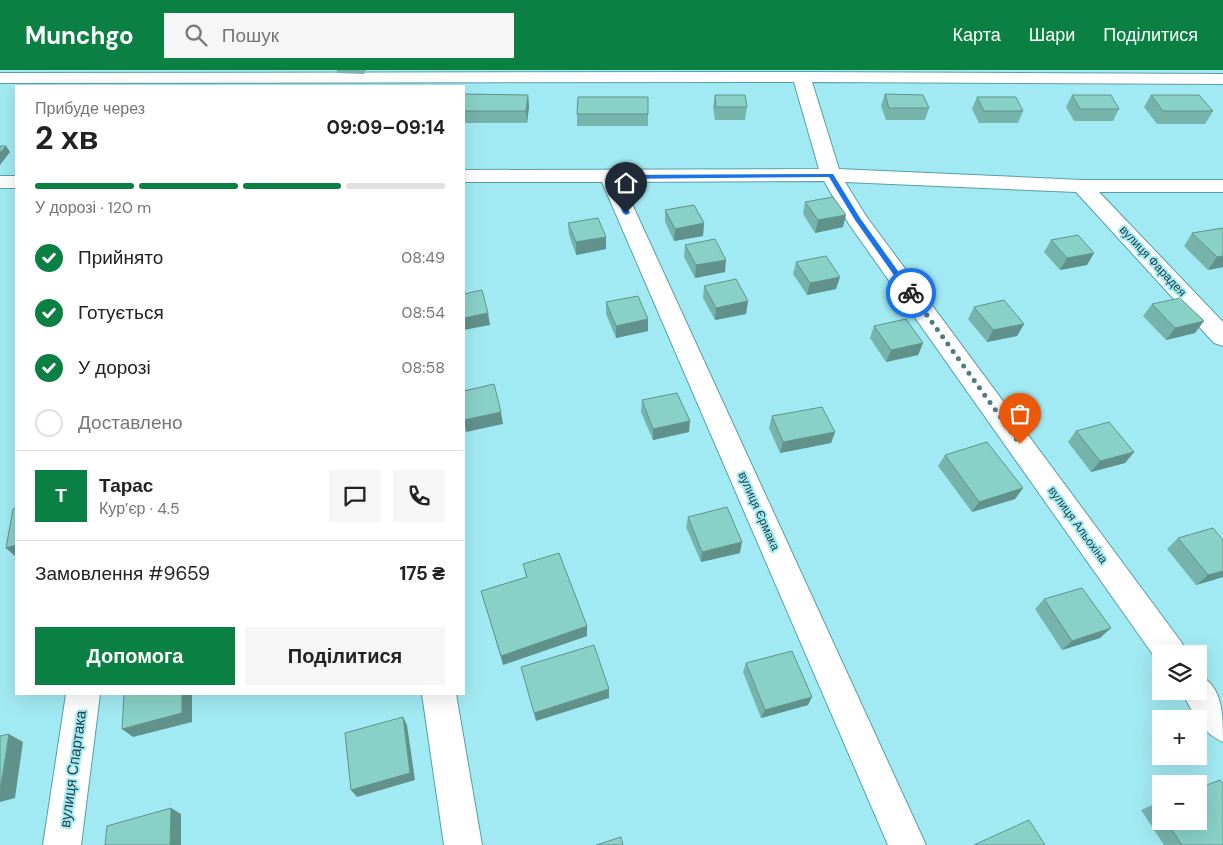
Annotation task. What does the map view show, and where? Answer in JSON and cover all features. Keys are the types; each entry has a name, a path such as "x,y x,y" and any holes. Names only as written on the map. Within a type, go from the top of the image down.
{"street":[{"path":"0,78 801,77 963,74 1223,79"},
{"name":"вулиця Альохіна","path":"801,77 831,175 862,227 1164,645"},
{"path":"465,176 831,175 1082,186 1223,186"},
{"name":"вулиця Єрмака","path":"610,177 907,845"},
{"path":"0,182 15,182"},
{"name":"вулиця Фарадея","path":"1082,186 1223,337"},
{"name":"вулиця Спартака","path":"62,845 83,695"},
{"path":"440,695 463,845"},
{"path":"1205,700 1223,725"}],"building":[{"path":"465,94 528,95 526,111 465,111"},
{"path":"885,94 923,95 929,108 889,108"},
{"path":"715,95 745,95 747,107 716,107"},
{"path":"1072,95 1111,95 1119,109 1080,109"},
{"path":"1151,95 1199,95 1213,111 1163,111"},
{"path":"578,97 648,97 648,114 577,114"},
{"path":"977,97 1016,97 1023,111 984,111"},
{"path":"0,146 6,146 0,153"},
{"path":"833,197 846,215 818,220 805,202"},
{"path":"694,205 704,223 675,229 665,210"},
{"path":"598,218 606,237 576,242 568,223"},
{"path":"1223,228 1223,256 1217,257 1192,233"},
{"path":"1078,235 1094,253 1067,258 1051,240"},
{"path":"715,239 726,260 696,265 685,245"},
{"path":"826,256 840,277 810,283 796,262"},
{"path":"736,279 748,301 716,308 704,286"},
{"path":"482,290 488,313 465,318 465,294"},
{"path":"638,296 648,319 616,326 606,302"},
{"path":"1180,298 1204,321 1175,328 1152,304"},
{"path":"1004,300 1024,324 993,330 974,307"},
{"path":"906,319 923,343 891,350 874,326"},
{"path":"494,384 501,412 465,420 465,391"},
{"path":"677,393 690,421 653,429 642,400"},
{"path":"822,407 835,432 783,442 772,416"},
{"path":"1109,422 1134,452 1100,461 1076,431"},
{"path":"987,442 1023,488 979,502 945,455"},
{"path":"727,507 742,542 702,552 688,517"},
{"path":"15,508 15,545 6,548 13,509"},
{"path":"1213,528 1223,540 1223,571 1208,575 1178,538"},
{"path":"559,553 587,626 501,656 481,591 527,577 523,564"},
{"path":"1082,588 1111,628 1072,641 1044,599"},
{"path":"594,645 609,689 534,713 521,667"},
{"path":"792,651 812,697 765,710 746,663"},
{"path":"124,695 182,695 182,713 122,729"},
{"path":"403,717 410,773 351,790 345,733"},
{"path":"9,734 0,791 0,736"},
{"path":"1220,780 1223,784 1223,845 1182,845 1172,830 1207,830 1207,785"},
{"path":"171,808 170,845 105,845 107,826"},
{"path":"1029,820 1045,845 974,845"},
{"path":"621,837 623,845 596,845"}],"way so far":[{"path":"911,293 1020,444"}],"route":[{"path":"626,213 610,177 831,175 857,218 911,293"}]}
